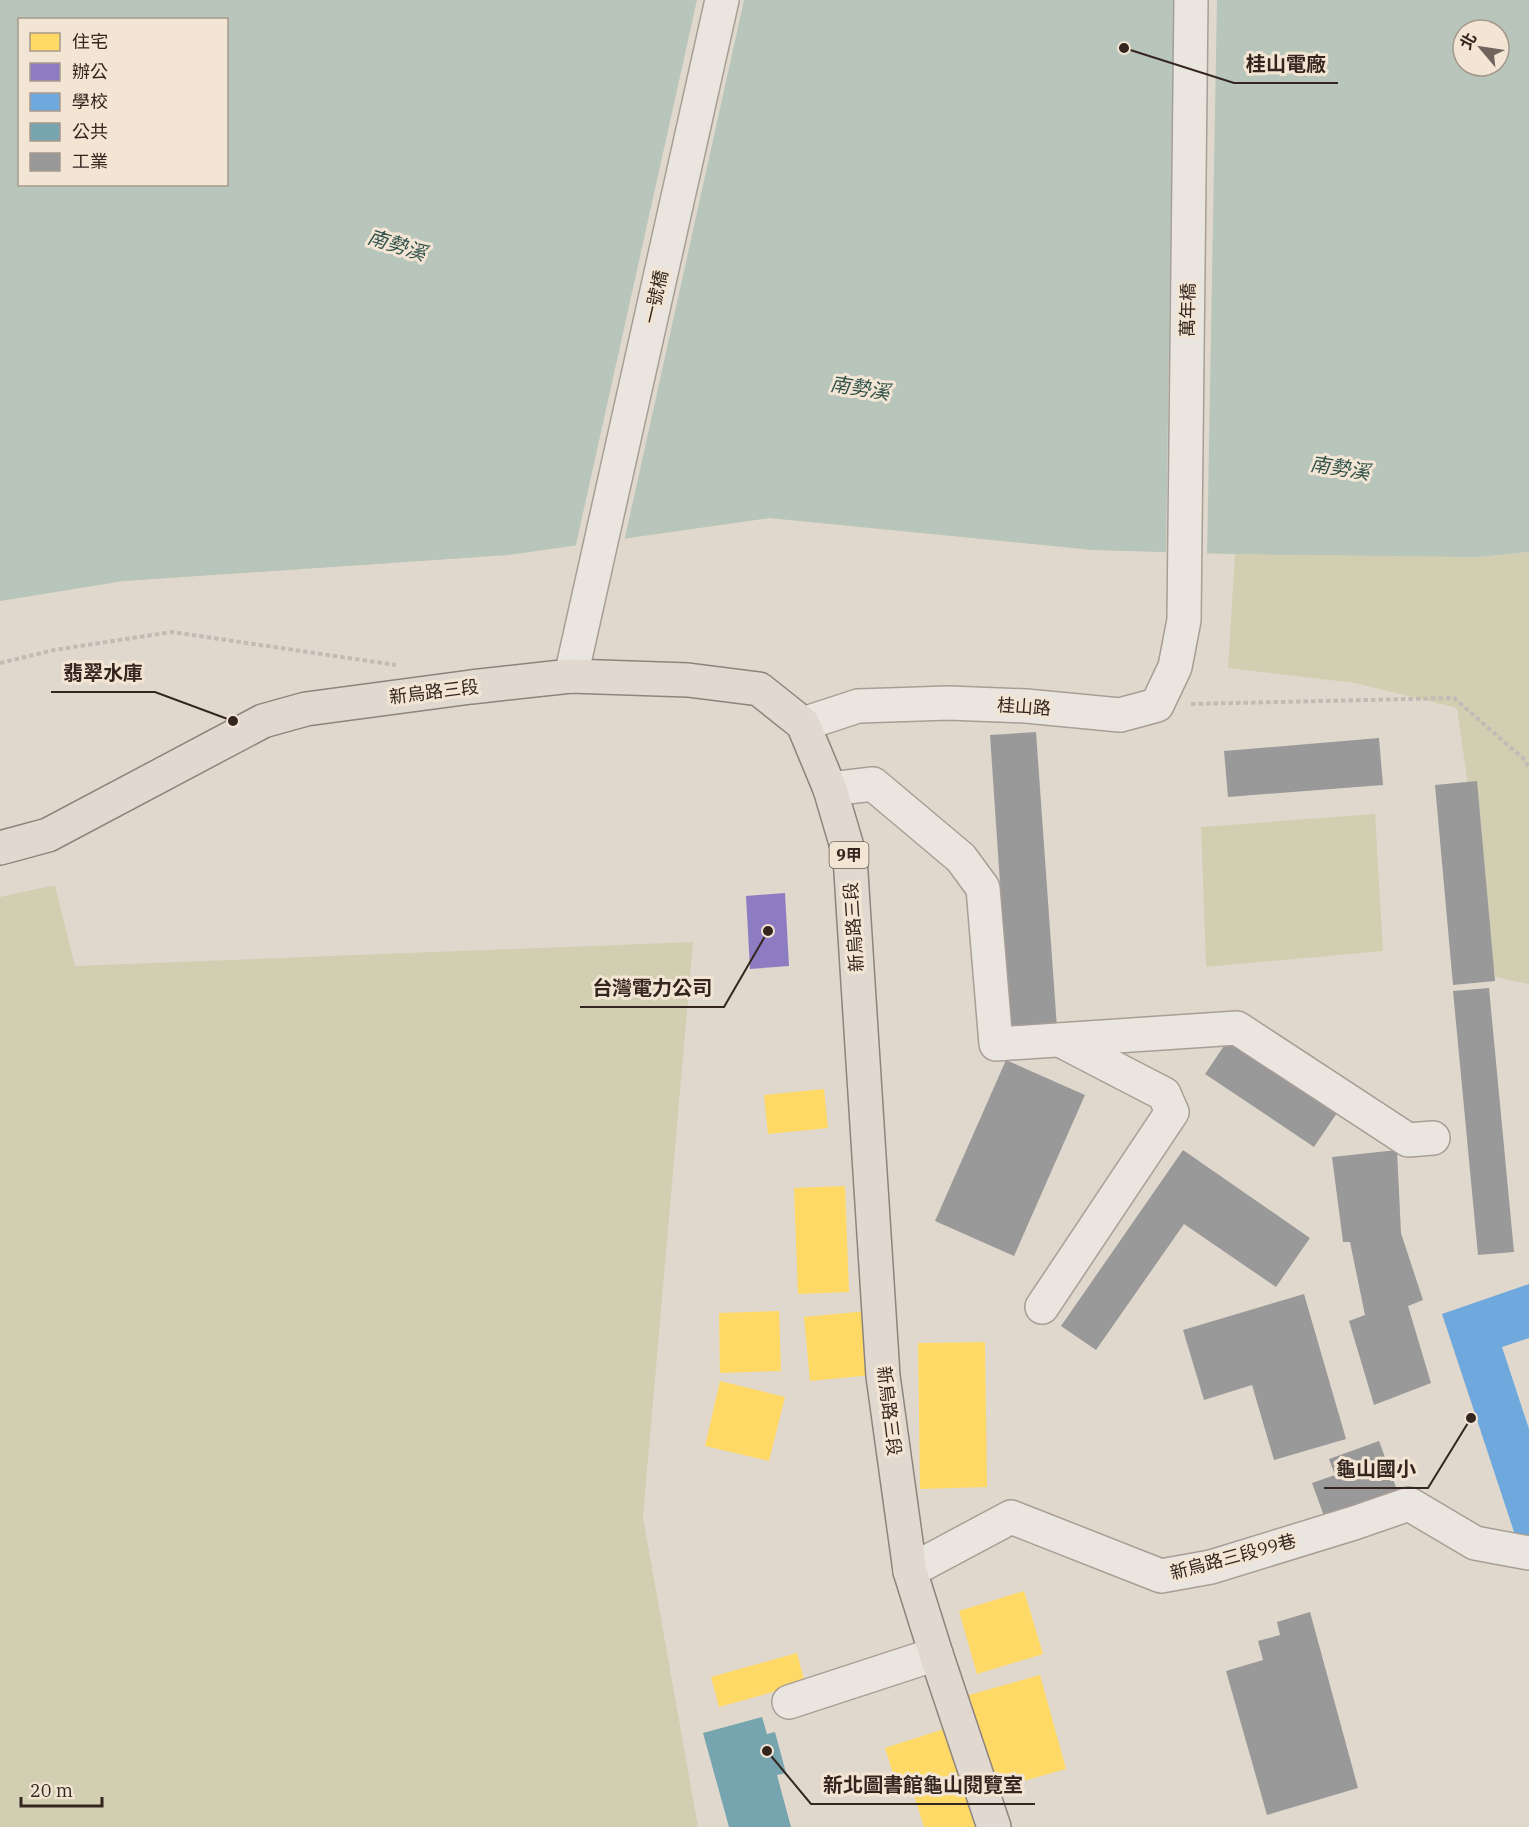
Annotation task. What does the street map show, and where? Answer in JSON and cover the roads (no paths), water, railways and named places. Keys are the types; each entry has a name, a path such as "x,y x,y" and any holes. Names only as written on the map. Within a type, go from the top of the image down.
{"main road":[{"name":"新烏路三段","path":"0,848 48,835 263,721 306,709 571,676 688,680 759,689 803,724 830,789 850,857 883,1376 910,1571 994,1827"}],"street":[{"name":"一號橋","path":"571,676 722,0"},
{"name":"萬年橋","path":"1157,705 1175,667 1184,620 1191,0"},
{"name":"桂山路","path":"803,724 858,706 949,703 1026,706 1120,716 1157,705"},
{"path":"830,789 873,784 961,858 983,888 996,1044 1237,1028 1408,1140 1433,1138"},
{"path":"1042,1307 1172,1112 1164,1094 1060,1040"},
{"name":"新烏路三段99巷","path":"910,1571 1011,1517 1161,1576 1211,1567 1408,1504 1475,1543 1529,1553"},
{"path":"789,1702 936,1654"}],"water":[{"name":"南勢溪","path":"0,0 1529,0 1529,552 1479,557 1093,550 770,518 508,555 123,581 0,601"}],"place":[{"name":"桂山電廠","path":"1124,48"},
{"name":"翡翠水庫","path":"233,721"},
{"name":"台灣電力公司","path":"768,931"},
{"name":"龜山國小","path":"1471,1418"},
{"name":"新北圖書館龜山閱覽室","path":"767,1751"}]}
